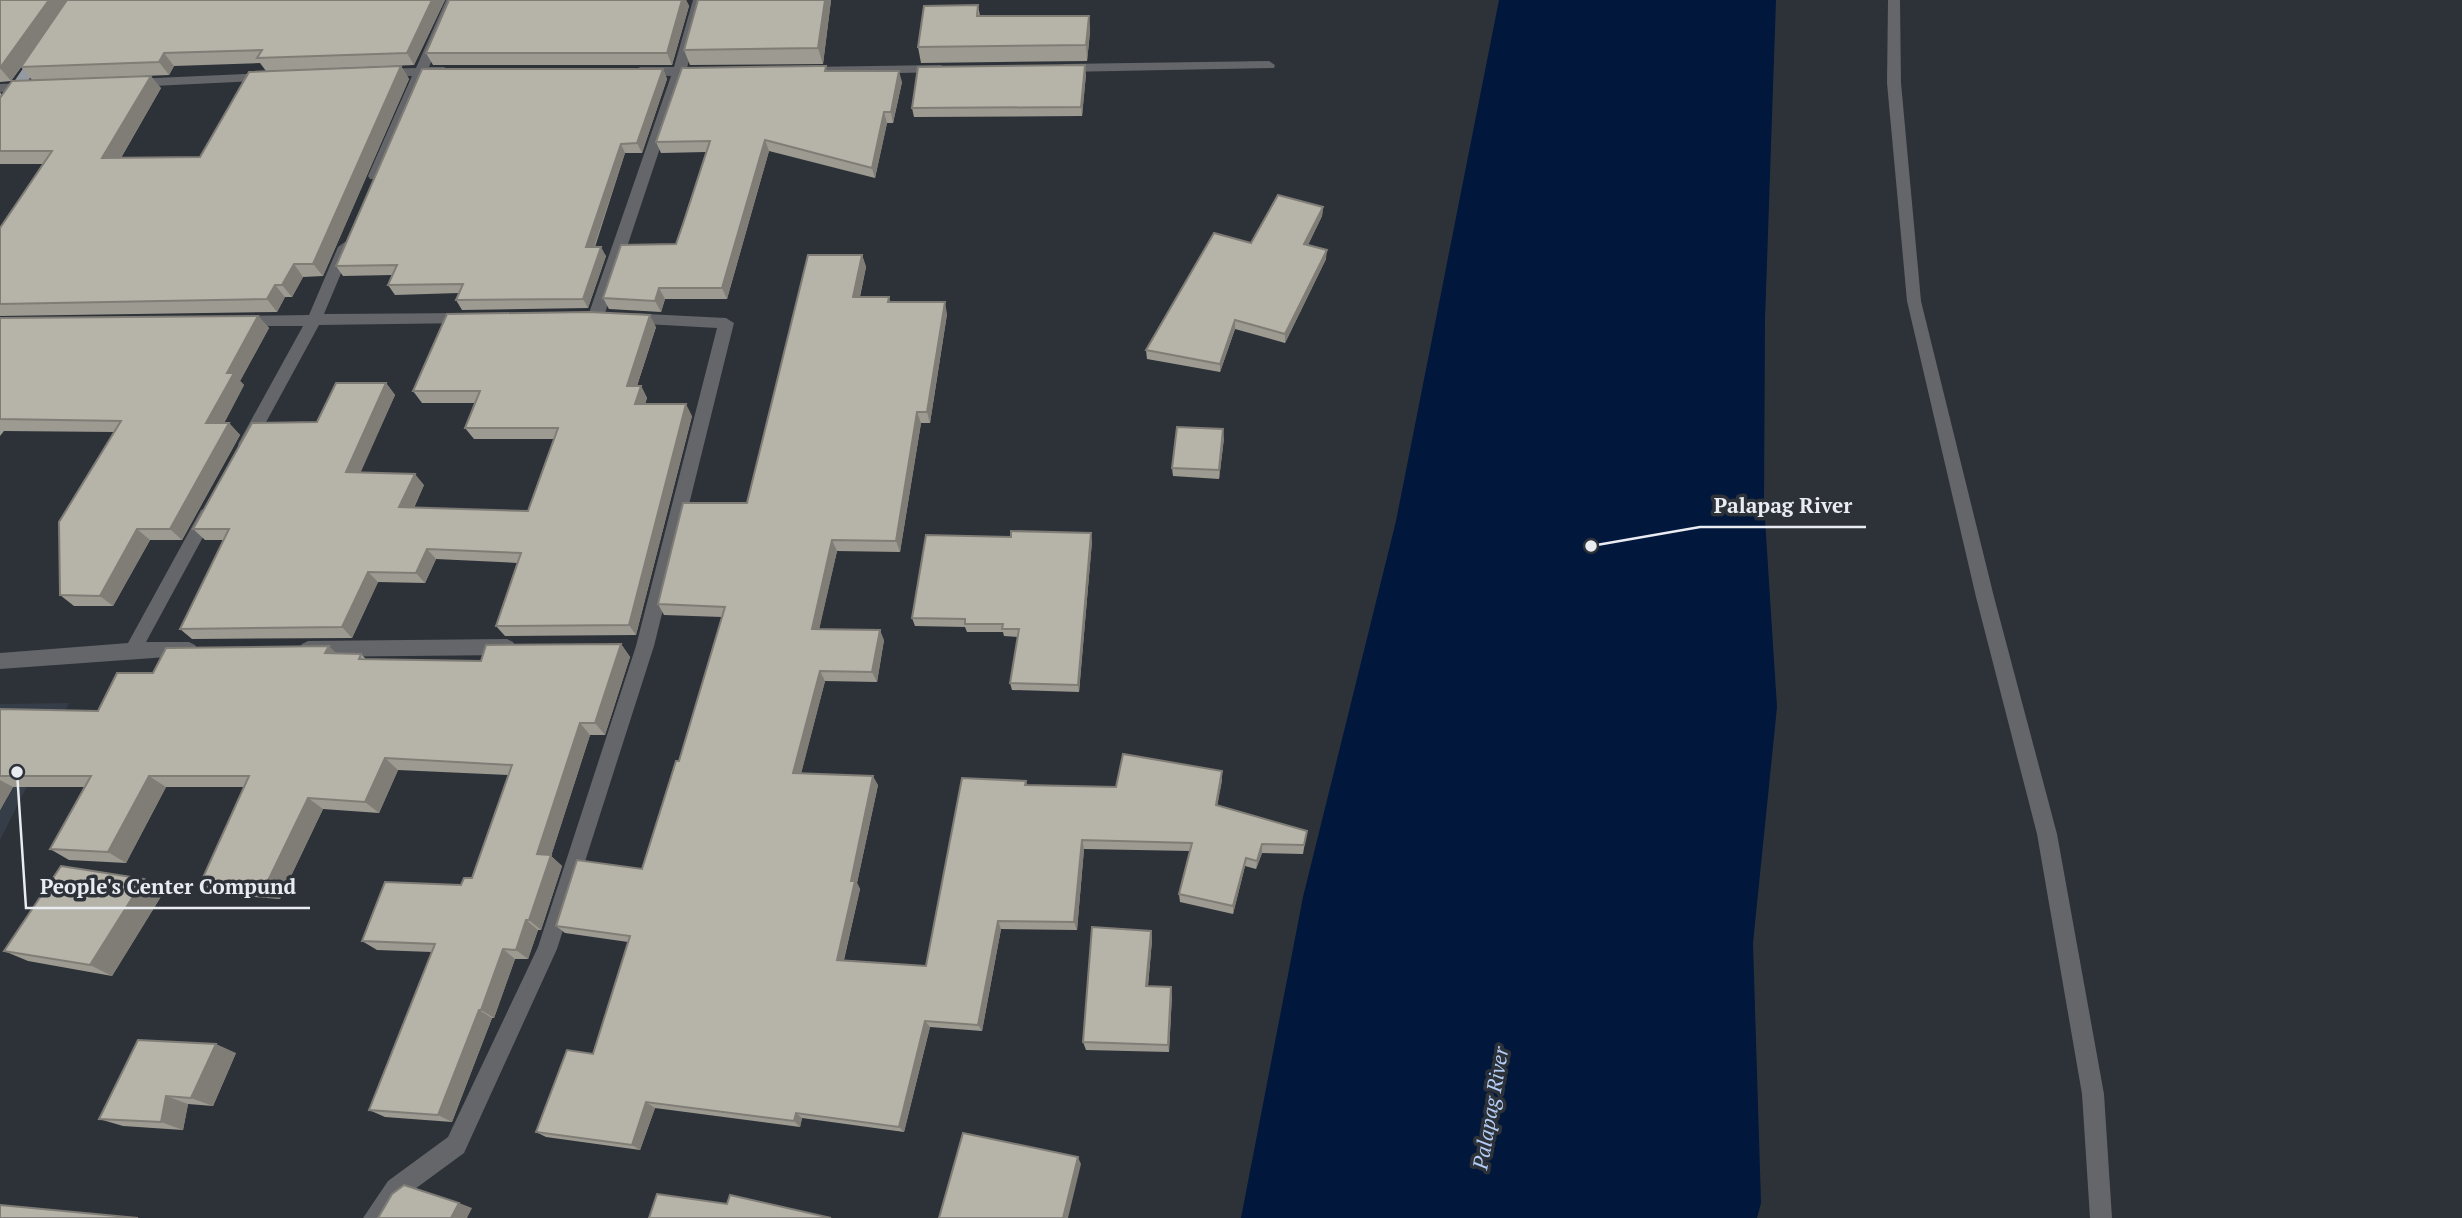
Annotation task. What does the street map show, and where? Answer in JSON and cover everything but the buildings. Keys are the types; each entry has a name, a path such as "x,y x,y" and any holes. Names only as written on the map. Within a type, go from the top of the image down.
{"main road":[{"path":"0,112 47,44"}],"street":[{"path":"367,196 452,0"},
{"path":"374,1218 396,1189 456,1145 547,949 638,646 726,323 589,316 679,72 699,0"},
{"path":"1894,0 1894,83 1914,301 1982,584 2047,834 2093,1094 2101,1218"},
{"path":"1049,68 1269,65"},
{"path":"789,71 954,69"},
{"path":"365,74 462,71"},
{"path":"626,71 720,71"},
{"path":"114,83 281,77"},
{"path":"0,88 44,86"},
{"path":"240,454 314,320 351,233"},
{"path":"218,321 489,318"},
{"path":"133,650 214,503"},
{"path":"285,649 521,647"},
{"path":"0,660 133,650 202,650"}],"shaded area":[{"path":"69,703 0,840 0,704"}],"water":[{"path":"1499,0 1776,0 1765,320 1764,504 1777,707 1753,943 1761,1203 1757,1218 1241,1218 1303,897 1396,521"}],"place":[{"name":"Palapag River","path":"1591,546"},
{"name":"People's Center Compund","path":"17,772"}]}
